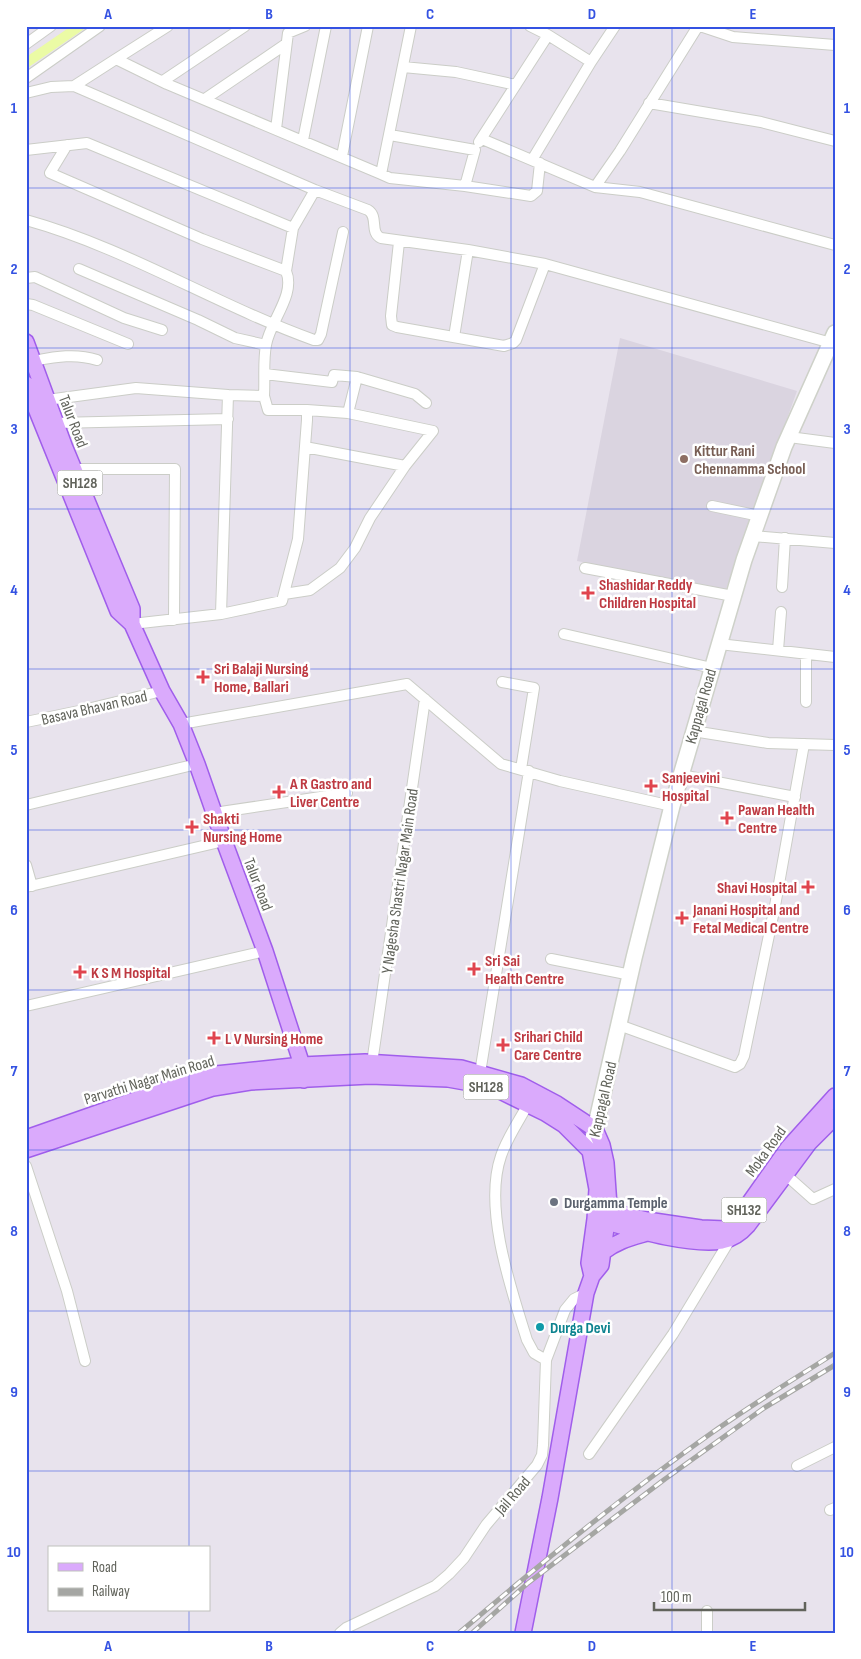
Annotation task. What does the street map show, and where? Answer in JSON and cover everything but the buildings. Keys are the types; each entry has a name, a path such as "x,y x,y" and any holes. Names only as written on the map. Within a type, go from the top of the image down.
{"main road":[{"name":"Kappagal Road","path":"590,1150 630,975 672,806 733,596 752,536 789,437 834,340"},
{"name":"Talur Road","path":"26,342 74,469 132,610 132,624"},
{"name":"Talur Road","path":"26,384 118,611 132,624 162,691 181,724 265,951 303,1073"},
{"name":"Parvathi Nagar Main Road","path":"26,1150 212,1088 372,1063 461,1068 521,1084 557,1104 595,1129"},
{"name":"Parvathi Nagar Main Road","path":"26,1138 169,1088 216,1074 303,1073"},
{"name":"SH128","path":"303,1073 448,1079 476,1084 502,1092 528,1104 564,1125 590,1150"},
{"name":"Moka Road","path":"602,1215 701,1228 722,1229 730,1227 738,1220 788,1148 835,1096"},
{"name":"Moka Road","path":"731,1238 744,1230 809,1143 835,1117"},
{"path":"523,1633 552,1489 586,1293 592,1276 601,1265 603,1252 602,1215 606,1163 595,1129"},
{"path":"590,1150 602,1215 590,1263 592,1276"},
{"name":"SH132","path":"602,1215 648,1233 711,1242 724,1241 731,1238"},
{"path":"603,1252 624,1239 648,1233"}],"street":[{"path":"26,44 51,26"},
{"path":"26,78 100,26"},
{"path":"26,93 74,86 168,26"},
{"path":"163,81 245,26"},
{"path":"276,129 288,34 305,26"},
{"path":"303,140 326,26"},
{"path":"342,156 368,26"},
{"path":"382,174 411,26"},
{"path":"530,26 591,62"},
{"path":"116,60 390,178 465,186 531,196 537,191 536,161 591,62 615,26"},
{"path":"595,187 699,26 733,37 835,45"},
{"path":"465,186 475,150 548,36"},
{"path":"204,99 286,44"},
{"path":"404,67 456,72 516,85"},
{"path":"74,86 315,190 368,210 374,217 377,236 399,242 468,250 545,264 834,340"},
{"path":"649,103 762,122 835,141"},
{"path":"390,134 475,150"},
{"path":"482,139 595,187 640,192 835,244"},
{"path":"26,150 87,143 294,228"},
{"path":"67,145 50,173 202,239 286,271"},
{"path":"284,594 310,590 340,568 355,548 370,518 405,466 433,431 348,412 268,410 264,396 266,345 273,325 278,318 290,280 286,271 294,228 315,190"},
{"path":"26,220 45,225 138,261 273,325 314,340 320,338 343,232"},
{"path":"399,242 391,316 392,325 504,346 516,340 545,264"},
{"path":"454,337 468,250"},
{"path":"78,269 198,320 235,338 266,345"},
{"path":"26,278 35,276 124,318 162,330"},
{"path":"26,304 33,304 128,344"},
{"path":"33,361 62,356 85,356 97,360"},
{"path":"265,374 332,382 334,375 357,377 414,394 426,403"},
{"path":"348,412 357,377"},
{"path":"47,400 136,388 264,396"},
{"path":"221,614 228,395"},
{"path":"132,624 221,614 282,601 298,539 307,410"},
{"path":"56,423 228,419"},
{"path":"789,437 835,443"},
{"path":"305,447 405,466"},
{"path":"74,469 175,469 174,620"},
{"path":"712,506 760,516"},
{"path":"752,536 835,543"},
{"path":"782,587 785,538"},
{"path":"585,568 733,596"},
{"path":"778,650 781,612"},
{"path":"564,634 712,668"},
{"path":"719,644 835,657"},
{"path":"806,654 806,702"},
{"path":"480,1073 525,770 534,688 502,682"},
{"path":"181,724 407,684 501,764 672,806"},
{"name":"Basava Bhavan Road","path":"26,722 162,691"},
{"name":"Y Nagesha Shastri Nagar Main Road","path":"372,1063 425,699"},
{"path":"693,731 768,743 835,745"},
{"path":"619,1026 735,1067 740,1064 744,1056 767,944 804,744"},
{"path":"26,804 197,764"},
{"path":"681,775 795,797"},
{"path":"214,813 347,793"},
{"path":"26,864 29,886 224,841"},
{"path":"26,1006 265,951"},
{"path":"551,959 630,975"},
{"path":"528,1104 501,1155 496,1191 497,1219 502,1252 527,1340 534,1353 546,1360"},
{"path":"26,1166 67,1291 85,1361"},
{"path":"786,1175 813,1199 835,1189"},
{"path":"588,1454 673,1334 731,1238"},
{"name":"Jail Road","path":"340,1633 346,1628 435,1586 464,1558 486,1525 538,1465 543,1446 546,1360 565,1310 574,1299 586,1293"},
{"path":"797,1466 835,1447"},
{"path":"707,1611 707,1633"}],"shaded area":[{"name":"Kittur Rani Chennamma School","path":"620,338 797,391 726,589 577,561"}],"waterway":[{"path":"26,63 80,26"}],"railway":[{"path":"459,1633 552,1555 680,1456 728,1422 835,1353"},
{"path":"472,1633 528,1583 665,1479 764,1408 835,1365"}],"place":[{"name":"Kittur Rani Chennamma School","path":"684,459"},
{"name":"Shashidar Reddy Children Hospital","path":"588,593"},
{"name":"Sri Balaji Nursing Home, Ballari","path":"203,677"},
{"name":"Sanjeevini Hospital","path":"651,786"},
{"name":"A R Gastro and Liver Centre","path":"279,792"},
{"name":"Pawan Health Centre","path":"727,818"},
{"name":"Shakti Nursing Home","path":"192,827"},
{"name":"Shavi Hospital","path":"808,887"},
{"name":"Janani Hospital and Fetal Medical Centre","path":"682,918"},
{"name":"Sri Sai Health Centre","path":"474,969"},
{"name":"K S M Hospital","path":"80,972"},
{"name":"L V Nursing Home","path":"214,1038"},
{"name":"Srihari Child Care Centre","path":"503,1045"},
{"name":"Durgamma Temple","path":"554,1202"},
{"name":"Durga Devi","path":"540,1327"}]}
